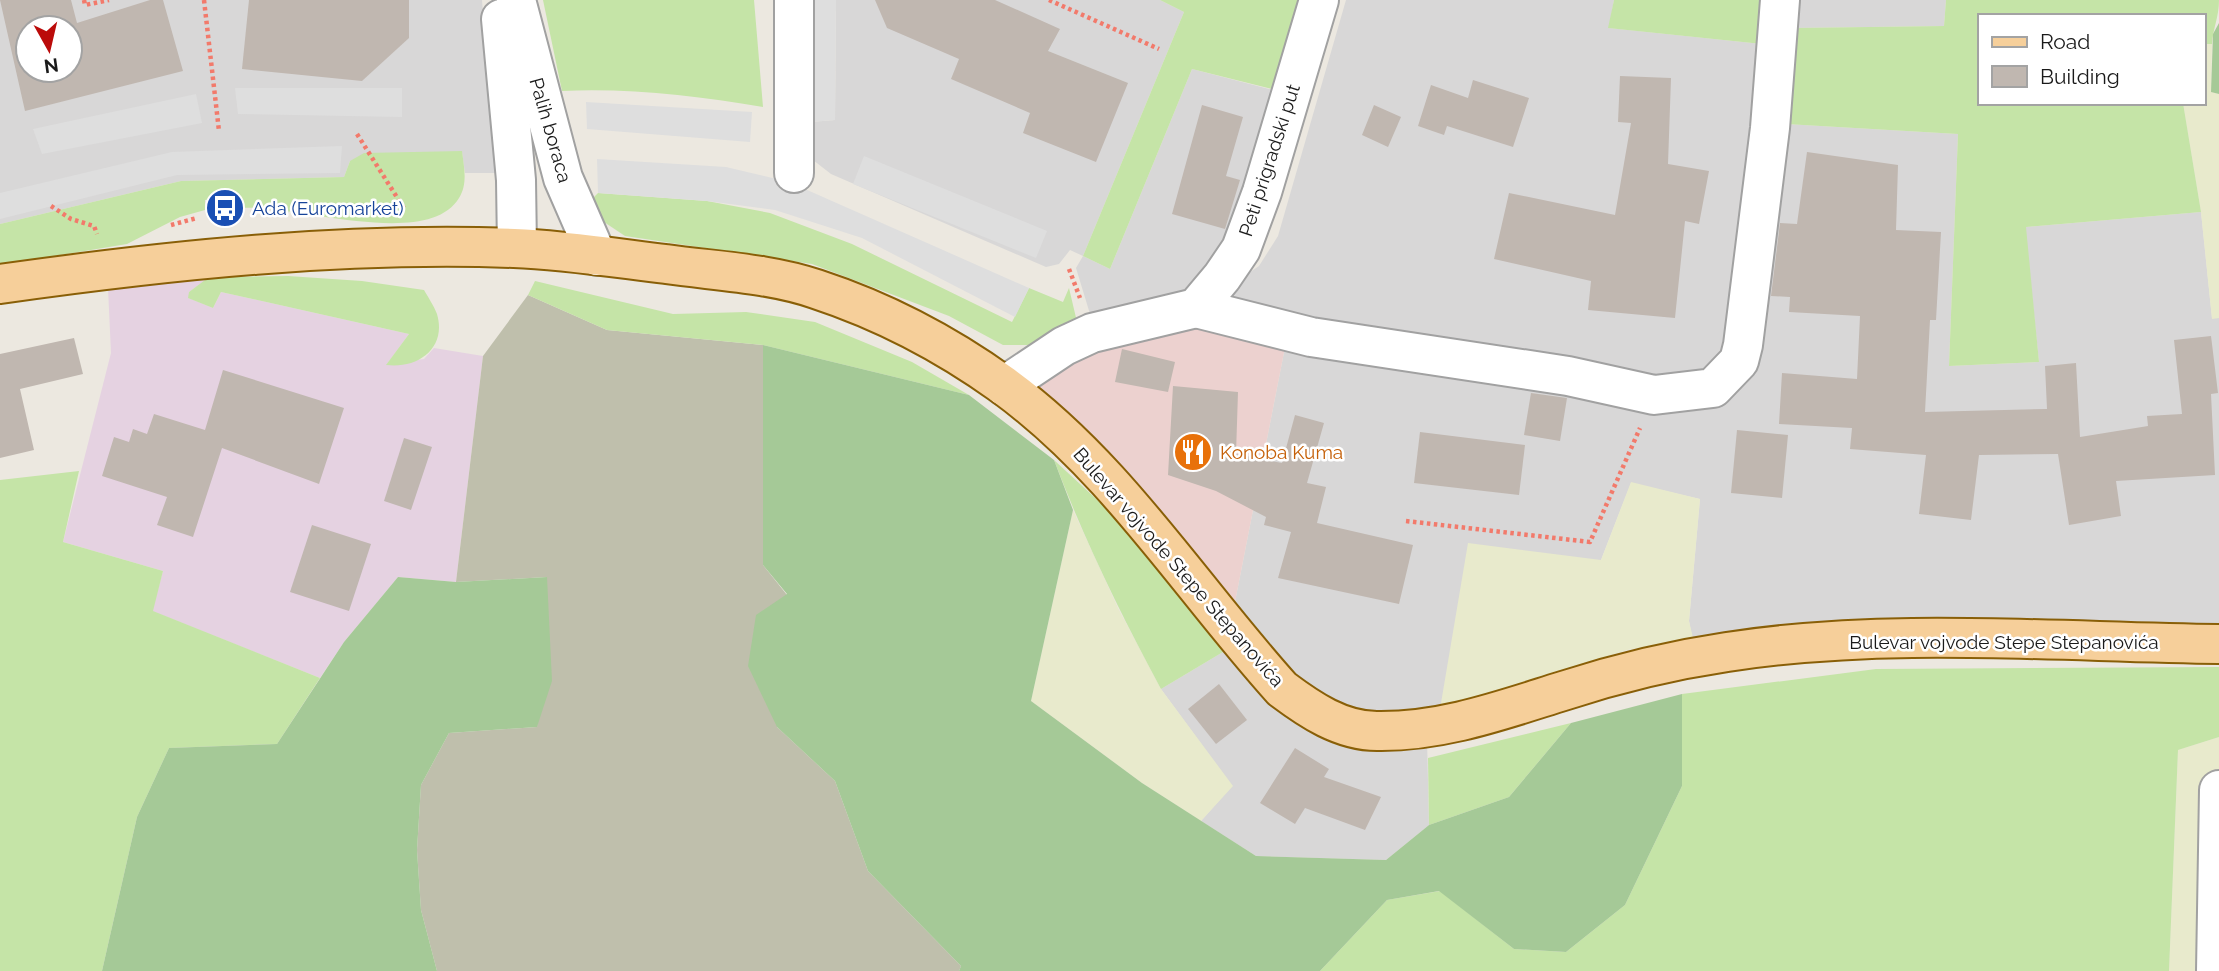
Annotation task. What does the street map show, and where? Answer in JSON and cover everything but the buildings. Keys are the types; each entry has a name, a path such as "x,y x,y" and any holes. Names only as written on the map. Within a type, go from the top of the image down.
{"main road":[{"name":"Bulevar vojvode Stepe Stepanovića","path":"0,284 127,266 297,251 517,248 775,279 815,288 897,321 940,344 1004,386 1059,430 1098,468 1282,689 1311,711 1345,726 1375,732 1448,724 1503,712 1565,690 1636,672 1767,646 1914,638 2219,645"}],"street":[{"name":"Palih boraca","path":"498,0 510,101 517,248"},
{"name":"Palih boraca","path":"516,0 563,178 597,256"},
{"path":"794,0 794,173"},
{"name":"Peti prigradski put","path":"1196,308 1241,249 1262,192 1319,0"},
{"path":"1004,386 1063,345 1092,333 1196,308 1311,337 1568,376 1654,395 1713,388 1739,361 1770,128 1780,0"},
{"path":"2216,971 2219,790"}],"path":[{"path":"84,0 85,5 109,0"},
{"path":"204,0 219,131"},
{"path":"1049,0 1159,49"},
{"path":"357,134 410,219"},
{"path":"51,206 71,219 94,226 100,240"},
{"path":"1406,522 1590,542 1654,395"}],"shaded area":[{"path":"0,0 482,0 495,173 465,173 462,152 350,161 344,177 181,181 0,224"},
{"path":"811,0 836,0 835,120 810,122"},
{"path":"836,0 1160,0 1184,12 1083,256 1070,250 1059,264 1046,267 831,174 813,160 810,122 835,120"},
{"path":"1346,0 1614,0 1609,28 1762,44 1730,356 1692,388 1326,334 1212,298 1259,266 1278,236"},
{"path":"1796,0 1946,0 1944,26 1793,28"},
{"path":"2205,44 2212,44 2211,92 2219,94 2219,318 2212,319 2201,212 2183,105 2205,105"},
{"path":"1192,69 1285,93 1247,215 1181,305 1090,314 1076,268 1083,256 1110,269"},
{"path":"235,88 402,88 402,117 238,114"},
{"path":"196,94 202,123 42,154 33,129"},
{"path":"586,102 752,112 750,142 587,129"},
{"path":"1786,124 1958,134 1949,366 2039,362 2025,227 2201,212 2212,318 2219,318 2219,634 1695,653 1689,621 1700,499 1631,483 1601,560 1440,709 1438,720 1317,705 1233,612 1287,337 1712,400"},
{"path":"342,146 340,173 177,175 0,219 0,193 172,152"},
{"path":"864,156 1047,231 1036,258 853,184"},
{"path":"597,159 726,167 789,182 1029,288 1015,317 862,238 775,210 707,201 598,193"},
{"path":"206,280 189,292 189,298 213,308 221,292 409,334 387,364 424,359 434,348 483,356 456,582 398,577 344,642 320,678 152,611 163,571 63,542 111,353 108,288"},
{"path":"528,295 607,330 763,345 763,565 787,595 777,727 835,781 868,871 961,966 959,971 437,971 421,910 417,850 421,785 449,733 537,727 547,577 456,582 483,356"},
{"path":"1181,323 1287,337 1233,612 1030,380 1084,343"},
{"path":"1631,482 1700,499 1689,621 1693,638 1627,650 1440,709 1468,543 1601,560"},
{"path":"1073,510 1118,608 1161,689 1233,786 1201,821 1142,783 1031,701"},
{"path":"1228,649 1281,701 1427,738 1429,825 1386,860 1256,856 1201,821 1232,786 1161,689"},
{"path":"2219,737 2219,971 2169,971 2178,750"}],"green space":[{"path":"543,0 754,0 763,107 663,94 562,91"},
{"path":"1160,0 1311,0 1280,91 1192,69 1110,269 1083,256 1184,12"},
{"path":"1614,0 1764,0 1762,44 1608,28"},
{"path":"1946,0 2219,0 2212,44 2205,44 2205,14 1978,14 1978,105 2183,105 2201,212 2026,227 2039,362 1949,366 1958,134 1786,124 1793,28 1944,26"},
{"path":"2219,23 2219,94 2211,92 2213,34"},
{"path":"462,151 464,181 459,198 442,213 418,221 356,221 261,208 238,208 233,198 205,200 205,210 180,217 127,244 0,265 0,224 181,181 344,177 350,161 364,153"},
{"path":"598,193 707,201 770,213 852,244 1012,322 1029,288 1063,302 1069,288 1077,322 1032,345 1003,345 949,316 812,264 625,236 601,220 590,201"},
{"path":"288,276 362,281 424,290 437,314 438,337 434,346 419,360 409,364 386,365 409,334 221,292 213,308 188,298 189,292 209,277"},
{"path":"535,281 673,314 746,312 815,322 912,362 969,395 763,345 607,330 528,295"},
{"path":"763,345 969,395 1054,460 1073,510 1031,701 1142,783 1256,856 1386,860 1429,825 1509,797 1571,723 1682,694 1682,786 1625,905 1566,952 1514,949 1439,891 1387,900 1320,971 959,971 961,966 868,871 835,781 777,727 748,666 756,615 787,594 763,565"},
{"path":"1054,460 1145,544 1228,649 1161,689 1104,576"},
{"path":"79,471 63,542 163,571 153,611 320,678 277,744 169,748 137,817 102,971 0,971 0,480"},
{"path":"398,577 456,582 547,577 552,681 537,727 449,733 421,785 417,850 421,910 437,971 102,971 137,817 169,748 277,744 344,642"},
{"path":"2219,667 2219,737 2178,750 2169,971 1320,971 1387,900 1440,891 1514,949 1566,952 1625,905 1682,786 1682,694 1876,669"},
{"path":"1571,723 1509,797 1429,825 1428,758"}],"place":[{"name":"Ada (Euromarket)","path":"225,208"},
{"name":"Konoba Kuma","path":"1193,452"}]}
